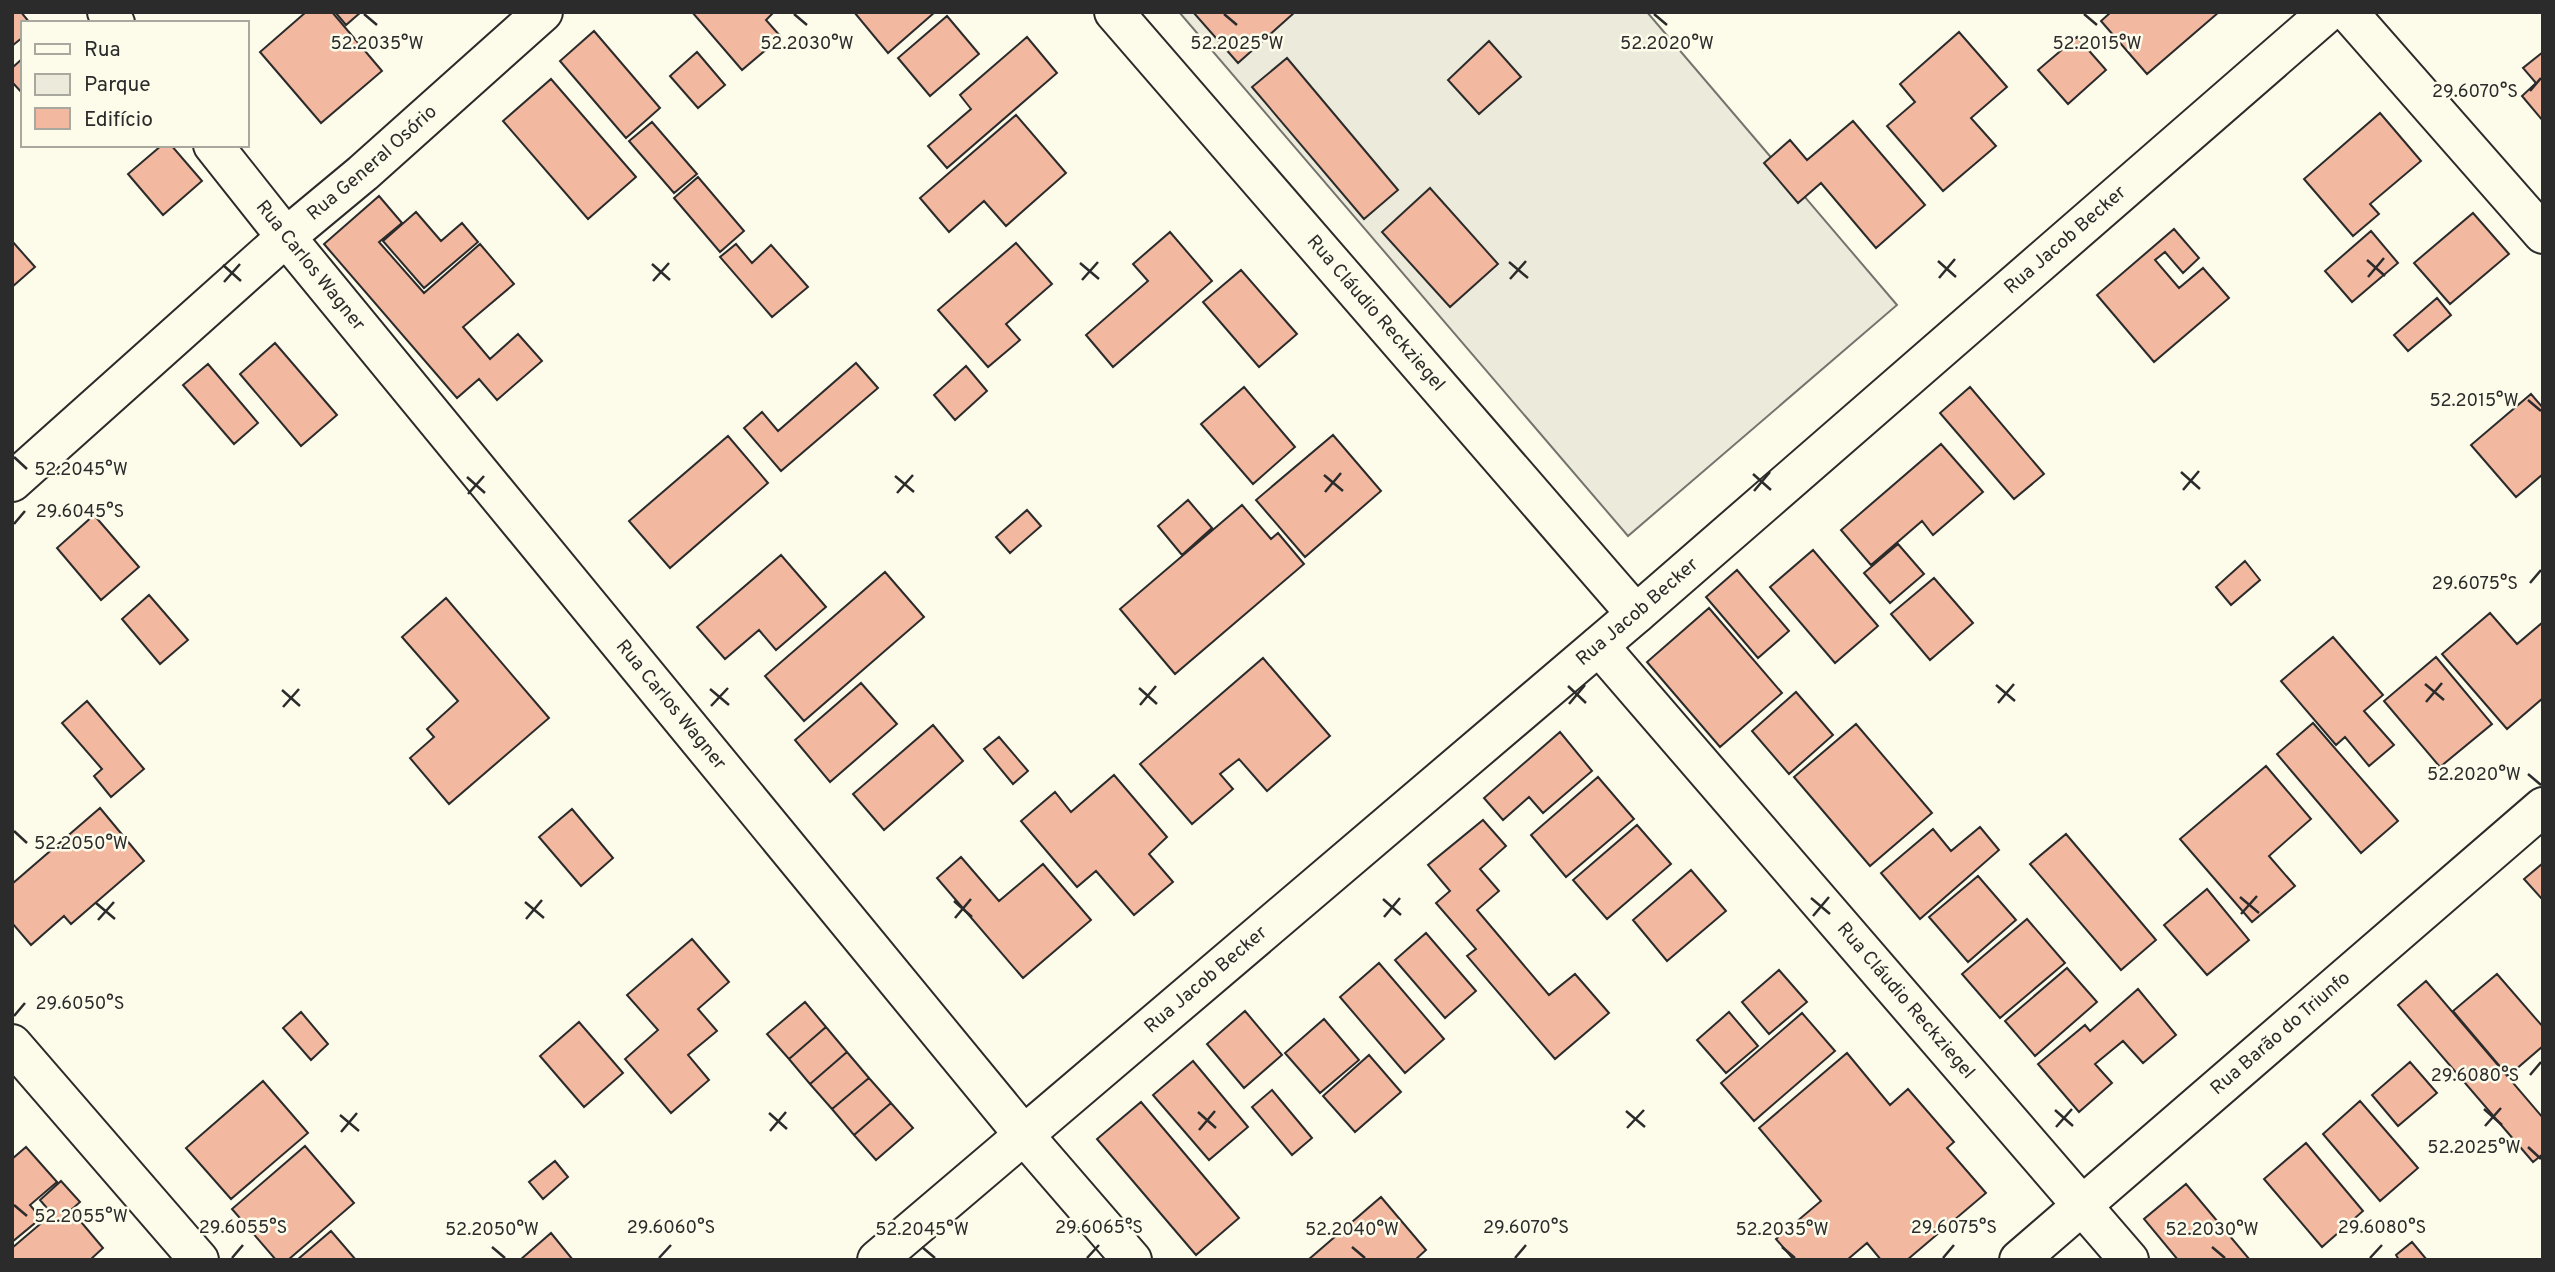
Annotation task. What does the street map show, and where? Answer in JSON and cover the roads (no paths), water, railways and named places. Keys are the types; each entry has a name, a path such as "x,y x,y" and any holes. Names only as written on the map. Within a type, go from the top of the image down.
{"street":[{"name":"Rua General Osório","path":"12,482 543,12"},
{"name":"Rua Cláudio Reckziegel","path":"1114,12 1636,614"},
{"name":"Rua Jacob Becker","path":"877,1260 1599,646 2328,12"},
{"path":"2348,12 2543,233"},
{"name":"Rua Carlos Wagner","path":"215,147 1023,1134 1132,1260"},
{"name":"Rua Cláudio Reckziegel","path":"1599,646 2129,1260"},
{"name":"Rua Barão do Triunfo","path":"2019,1260 2543,807"},
{"path":"12,1044 199,1260"}]}
